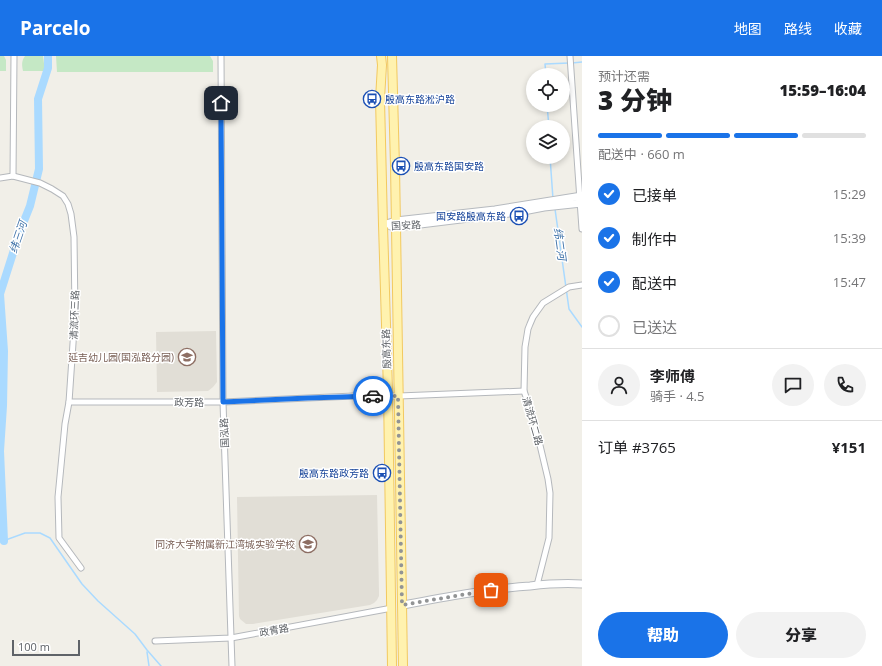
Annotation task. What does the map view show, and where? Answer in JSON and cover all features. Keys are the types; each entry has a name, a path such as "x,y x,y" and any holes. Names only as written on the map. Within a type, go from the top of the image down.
{"main road":[{"name":"殷高东路","path":"381,56 382,65 380,99 382,225 388,396 392,666"},
{"name":"殷高东路","path":"392,56 396,166 398,396 403,666"}],"street":[{"path":"13,176 14,56"},
{"name":"国泓路","path":"221,56 223,402 232,666"},
{"path":"570,56 582,229"},
{"path":"575,131 582,130"},
{"name":"清流环三路","path":"0,178 13,176 40,183 52,189 62,196 68,204 71,214 74,237 75,314 69,402 65,424 58,497 60,538 82,568"},
{"name":"国安路","path":"382,225 581,200"},
{"name":"清流环二路","path":"537,585 548,538 550,493 534,420 524,391 525,347 528,329 533,317 543,303 569,287 582,285"},
{"name":"政芳路","path":"69,402 223,402 524,391"},
{"path":"402,605 506,588 571,583 582,584"},
{"name":"政青路","path":"155,641 231,638 392,608"}],"shaded area":[{"name":"延吉幼儿园(国泓路分园)","path":"216,331 217,382 213,387 208,391 157,392 156,332"},
{"name":"同济大学附属新江湾城实验学校","path":"377,495 379,596 374,603 370,605 253,624 246,624 240,619 237,497"}],"green space":[{"path":"0,56 4,56 6,60 6,71 0,71"},
{"path":"25,56 43,56 45,71 23,71 22,62"},
{"path":"56,56 210,56 213,61 213,72 57,72"}],"waterway":[{"name":"纬三河","path":"4,541 0,451 4,351 0,294 20,231 30,206 39,169 38,99 48,68 48,56"},
{"name":"纬二河","path":"572,63 582,62"},
{"name":"纬二河","path":"545,68 545,64 569,63"},
{"name":"纬二河","path":"548,112 548,120"},
{"name":"纬二河","path":"550,164 553,199"},
{"name":"纬二河","path":"555,209 569,309 582,327"},
{"path":"0,542 25,533 40,533 50,538 82,584 98,601 135,634 161,666"},
{"path":"147,652 149,666"}],"way so far":[{"path":"373,396 398,396 402,605 491,590"}],"place":[{"name":"殷高东路淞沪路","path":"372,99"},
{"name":"殷高东路国安路","path":"401,166"},
{"name":"国安路殷高东路","path":"519,216"},
{"name":"延吉幼儿园(国泓路分园)","path":"187,357"},
{"name":"殷高东路政芳路","path":"382,473"},
{"name":"同济大学附属新江湾城实验学校","path":"308,544"}],"route":[{"path":"221,103 223,402 373,396"}]}
